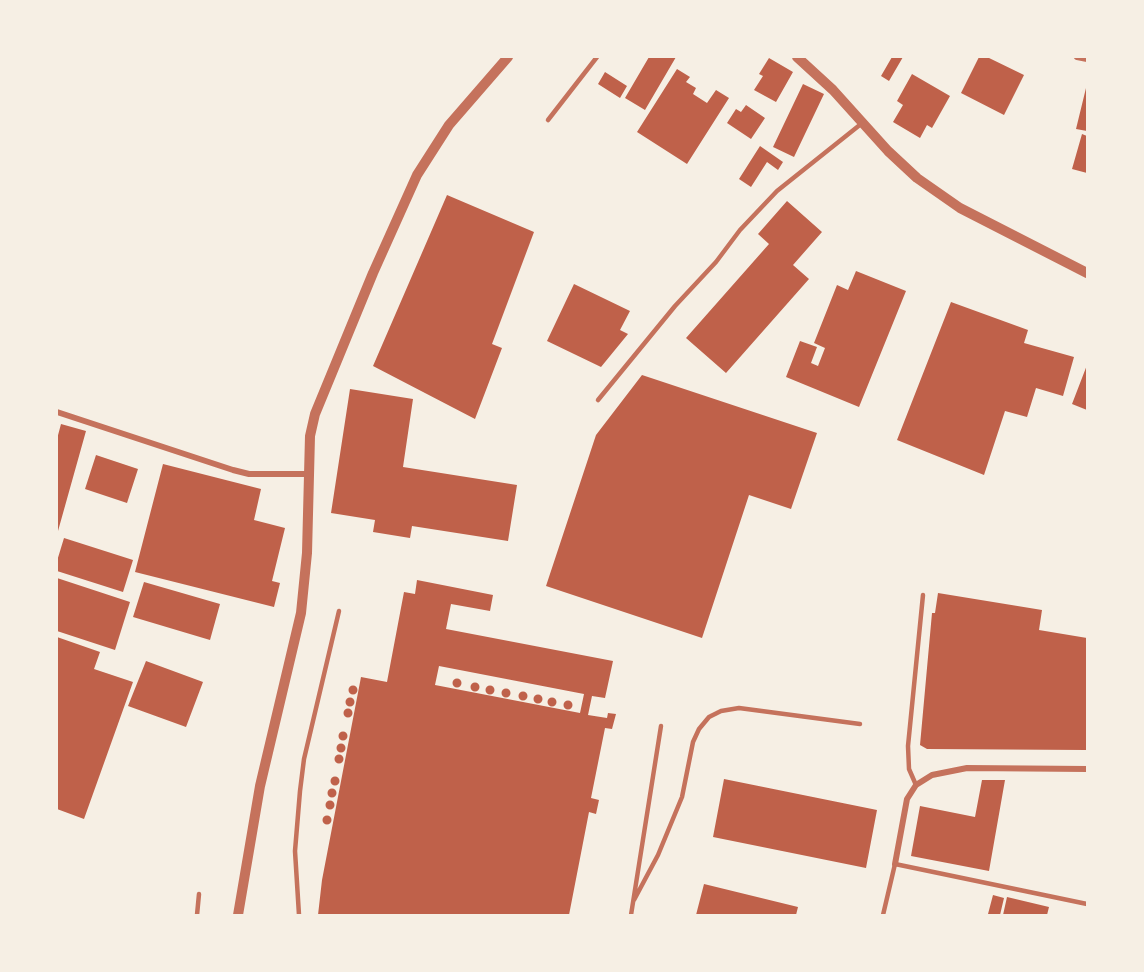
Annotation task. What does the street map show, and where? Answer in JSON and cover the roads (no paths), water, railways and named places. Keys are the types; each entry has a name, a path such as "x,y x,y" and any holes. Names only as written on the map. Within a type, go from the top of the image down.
{"street":[{"path":"238,915 260,786 301,614 306,564 310,436 315,414 402,205 431,151 449,125 508,57"},
{"path":"797,57 833,90 902,166 945,199 1087,273"},
{"path":"1077,57 1087,59"},
{"path":"57,412 249,474 308,474"},
{"path":"895,864 907,799 923,779 941,771 967,768 1087,769"}],"lane":[{"path":"548,120 597,57"},
{"path":"598,400 675,306 716,262 740,230 777,191 863,122"},
{"path":"916,785 909,769 908,746 923,595"},
{"path":"299,915 295,851 301,780 339,611"},
{"path":"634,900 658,855 682,796 693,742 699,729 709,717 722,711 739,708 860,724"},
{"path":"631,915 662,726"},
{"path":"882,915 895,864 1087,904"},
{"path":"197,915 200,894"}]}
